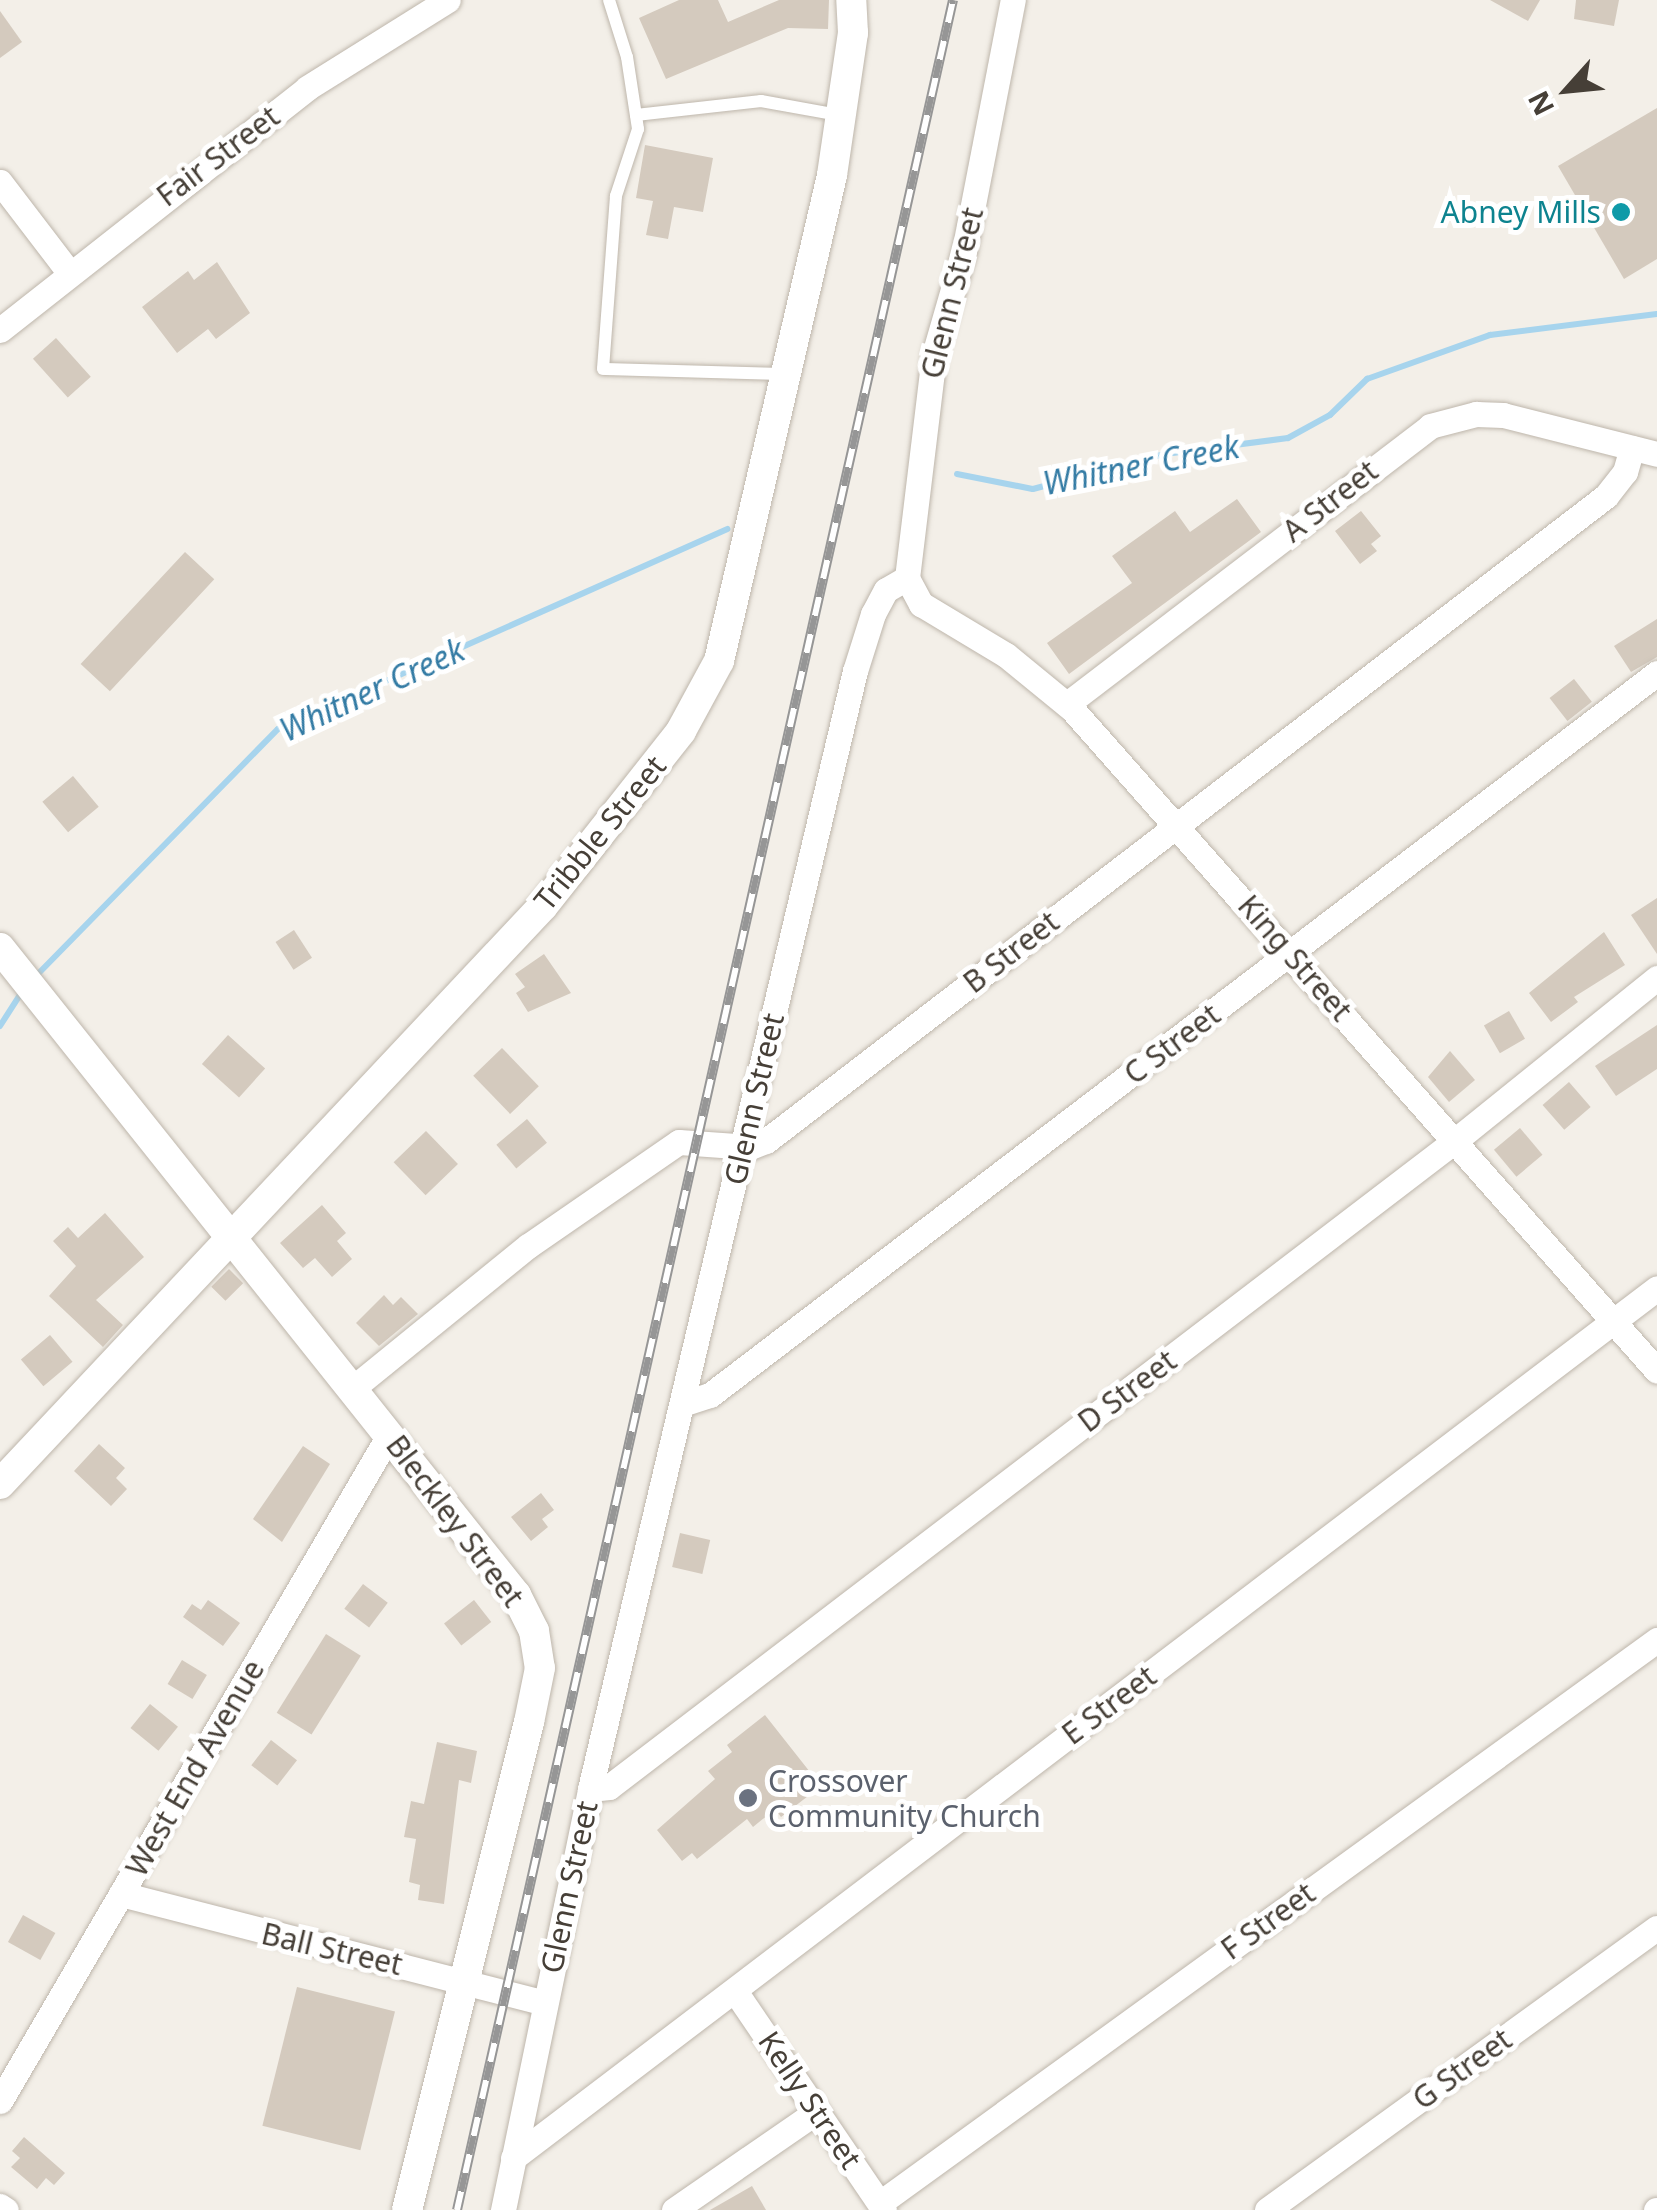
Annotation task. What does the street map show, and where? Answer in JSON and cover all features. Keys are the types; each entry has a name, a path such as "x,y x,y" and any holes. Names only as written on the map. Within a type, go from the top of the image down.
{"street":[{"name":"Fair Street","path":"0,330 68,271 307,88 448,0"},
{"name":"Tribble Street","path":"0,1484 233,1241 544,906 681,731 718,661 841,116 851,0"},
{"name":"Glenn Street","path":"503,2210 590,1789 855,670 880,602 907,578 934,355 964,251 1014,0"},
{"path":"0,182 68,271"},
{"name":"A Street","path":"1067,704 1430,426 1476,414 1503,416 1644,451"},
{"name":"B Street","path":"353,1388 528,1246 679,1142 742,1146 766,1141 1606,496 1644,451"},
{"name":"King Street","path":"907,578 921,604 1006,655 1067,704 1657,1371"},
{"name":"C Street","path":"682,1404 710,1395 1657,673"},
{"name":"Bleckley Street","path":"0,948 516,1595 534,1631 540,1668 407,2210"},
{"name":"D Street","path":"590,1789 609,1788 1456,1140 1657,978"},
{"name":"E Street","path":"513,2158 1657,1288"},
{"name":"West End Avenue","path":"0,2101 390,1435"},
{"name":"F Street","path":"882,2206 1657,1640"},
{"name":"Ball Street","path":"121,1894 464,1986 543,2002"},
{"name":"G Street","path":"1266,2210 1657,1928"},
{"name":"Kelly Street","path":"735,1991 882,2206"},
{"path":"674,2210 816,2112"},
{"path":"0,2206 6,2210"}],"lane":[{"path":"609,0 638,130 616,196 603,369 784,374"},
{"path":"636,115 761,101 841,116"}],"building":[{"path":"679,0 718,0 728,22 779,0 829,0 828,29 788,28 666,79 639,18"},
{"path":"1490,0 1540,0 1528,21"},
{"path":"1576,0 1619,0 1614,26 1574,19"},
{"path":"0,11 22,42 0,58"},
{"name":"Abney Mills","path":"1657,108 1657,259 1624,279 1558,166"},
{"path":"645,145 713,158 703,212 674,207 668,239 646,235 653,201 636,198"},
{"path":"217,262 250,313 216,339 208,329 177,353 142,307 188,271 194,280"},
{"path":"56,338 91,377 68,397 33,359"},
{"path":"1237,499 1261,532 1069,674 1047,643 1132,583 1112,556 1175,511 1190,532"},
{"path":"1361,511 1381,536 1371,544 1377,551 1360,564 1335,531"},
{"path":"185,552 214,579 110,691 81,664"},
{"path":"1657,619 1657,657 1631,672 1614,646"},
{"path":"1574,679 1592,702 1567,721 1550,698"},
{"path":"73,776 99,807 68,832 42,802"},
{"path":"1657,898 1657,954 1631,915"},
{"path":"294,930 312,958 294,970 276,942"},
{"path":"1604,932 1625,965 1574,997 1578,1002 1551,1022 1529,993"},
{"path":"544,954 571,993 528,1012 516,993 525,987 515,974"},
{"path":"1509,1011 1525,1039 1500,1053 1484,1026"},
{"path":"1657,1025 1657,1069 1616,1096 1595,1066"},
{"path":"228,1035 265,1068 239,1097 202,1064"},
{"path":"502,1048 539,1086 510,1114 473,1076"},
{"path":"1450,1051 1475,1080 1449,1102 1428,1077"},
{"path":"1569,1082 1591,1107 1564,1130 1543,1105"},
{"path":"527,1119 547,1143 516,1168 496,1145"},
{"path":"1520,1128 1542,1155 1516,1177 1494,1150"},
{"path":"426,1131 458,1164 426,1195 394,1162"},
{"path":"322,1205 346,1233 337,1241 352,1259 332,1277 315,1258 303,1268 280,1243"},
{"path":"105,1213 144,1257 96,1300 123,1325 103,1347 49,1296 76,1266 53,1241 68,1227 78,1238"},
{"path":"229,1269 243,1283 225,1301 211,1287"},
{"path":"384,1295 393,1305 401,1297 418,1314 379,1346 356,1323"},
{"path":"50,1335 72,1362 43,1386 21,1359"},
{"path":"99,1444 125,1468 116,1478 127,1489 111,1506 74,1471"},
{"path":"303,1446 330,1464 282,1542 253,1519"},
{"path":"541,1493 554,1510 542,1519 548,1527 531,1541 511,1517"},
{"path":"680,1533 710,1540 702,1574 672,1567"},
{"path":"363,1584 388,1603 369,1627 344,1609"},
{"path":"208,1600 240,1623 223,1646 183,1617 192,1604 201,1610"},
{"path":"474,1600 491,1622 461,1645 444,1623"},
{"path":"326,1634 361,1656 311,1735 277,1713"},
{"path":"182,1660 207,1675 192,1699 168,1684"},
{"path":"150,1704 178,1727 158,1751 130,1728"},
{"name":"Crossover Community Church","path":"765,1715 821,1786 781,1817 775,1809 753,1827 747,1819 697,1859 692,1853 682,1861 657,1830 715,1779 708,1771 732,1752 727,1745"},
{"path":"271,1740 297,1760 277,1786 251,1765"},
{"path":"437,1742 477,1751 471,1783 459,1780 444,1904 418,1900 420,1885 409,1882 416,1839 404,1837 411,1801 424,1804"},
{"path":"23,1915 55,1933 40,1960 8,1942"},
{"path":"297,1987 395,2011 360,2150 262,2126"},
{"path":"24,2137 65,2173 54,2185 46,2178 37,2189 11,2167 20,2158 12,2151"},
{"path":"752,2186 766,2210 710,2210"}],"waterway":[{"name":"Whitner Creek","path":"957,474 1033,489 1165,454 1288,438 1330,415 1367,379 1490,335 1657,314"},
{"name":"Whitner Creek","path":"35,977 278,729 727,529"},
{"name":"Whitner Creek","path":"0,1026 23,990"}],"railway":[{"path":"457,2210 953,0"}],"place":[{"name":"Abney Mills","path":"1621,212"},
{"name":"Crossover Community Church","path":"748,1798"}]}
